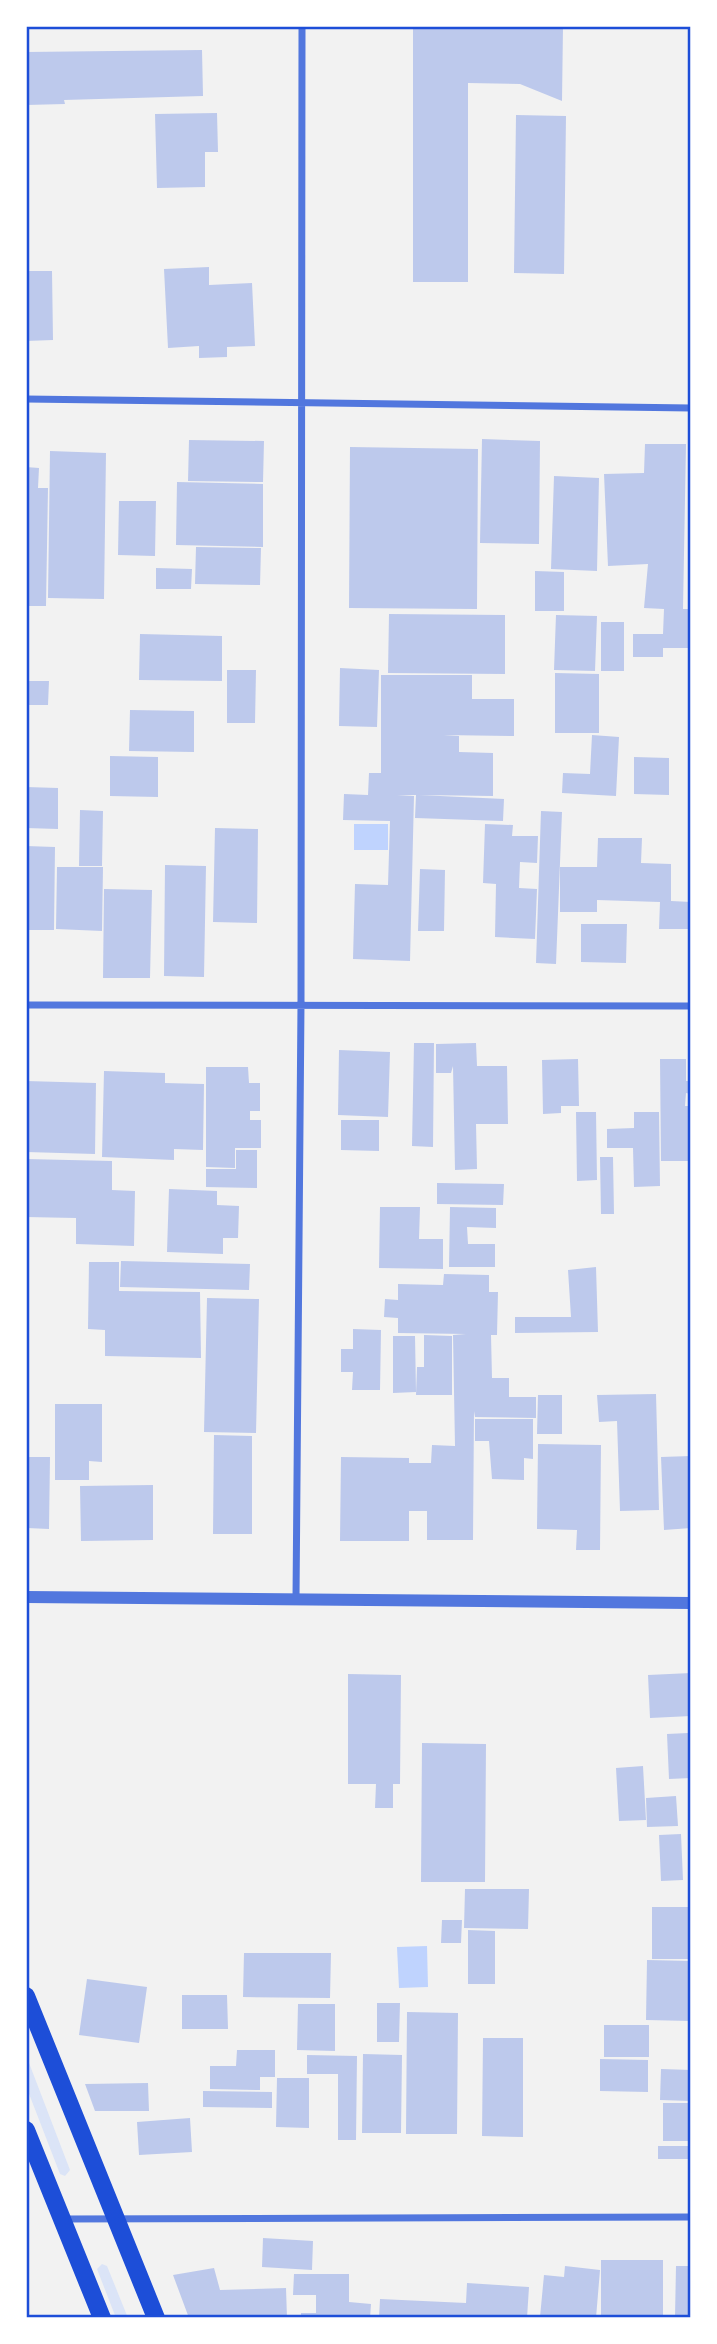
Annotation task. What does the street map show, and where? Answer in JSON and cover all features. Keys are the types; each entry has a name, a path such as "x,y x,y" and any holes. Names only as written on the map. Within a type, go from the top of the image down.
{"main road":[{"path":"26,1996 156,2318"},
{"path":"26,2130 102,2318"}],"street":[{"path":"296,1599 301,1004 302,26"},
{"path":"26,399 691,408"},
{"path":"26,1005 691,1006"},
{"path":"26,1598 691,1603"},
{"path":"62,2219 691,2217"}],"shaded area":[{"path":"26,2055 70,2170 65,2176 60,2174 26,2086"},
{"path":"102,2264 107,2266 128,2318 116,2318 97,2269"}],"water":[{"path":"354,824 388,824 388,850 354,850"},
{"path":"427,1946 428,1987 399,1988 397,1947"}],"building":[{"path":"413,26 563,26 562,101 520,84 468,83 468,282 413,282"},
{"path":"202,50 203,96 64,100 65,104 26,105 26,52"},
{"path":"217,113 218,152 205,152 205,187 157,188 155,114"},
{"path":"516,115 566,116 564,274 514,273"},
{"path":"209,267 209,285 252,283 255,346 227,347 227,357 199,358 199,346 168,348 164,269"},
{"path":"26,271 52,271 53,340 26,341"},
{"path":"482,439 540,441 539,544 480,543"},
{"path":"189,440 264,441 263,482 188,481"},
{"path":"645,444 686,444 683,609 691,609 691,648 663,648 663,657 633,657 633,634 663,634 664,609 644,608 648,564 608,566 604,474 644,473"},
{"path":"350,447 478,449 477,609 349,608"},
{"path":"50,451 106,453 104,599 48,598"},
{"path":"26,467 39,468 38,488 48,488 46,606 26,606"},
{"path":"554,476 599,478 597,571 551,569"},
{"path":"177,482 263,484 263,547 176,545"},
{"path":"119,501 156,501 155,556 118,555"},
{"path":"196,547 261,548 260,585 195,584"},
{"path":"156,568 192,569 191,589 156,589"},
{"path":"535,571 564,572 564,611 535,611"},
{"path":"389,614 505,615 505,674 388,673"},
{"path":"556,615 597,616 595,671 554,670"},
{"path":"601,622 624,622 624,671 601,671"},
{"path":"140,634 222,636 222,681 139,680"},
{"path":"340,668 379,670 377,727 339,726"},
{"path":"227,670 256,670 255,723 227,723"},
{"path":"555,673 599,674 599,733 555,733"},
{"path":"381,675 472,675 472,699 514,699 514,736 444,735 459,736 459,752 493,753 493,796 419,795 504,799 503,821 415,818 416,795 397,795 414,796 410,961 353,959 355,884 388,885 390,821 343,820 344,794 368,795 369,773 381,773"},
{"path":"26,681 49,681 48,705 26,705"},
{"path":"130,710 194,711 194,752 129,751"},
{"path":"592,735 619,737 616,796 562,793 563,773 590,774"},
{"path":"110,756 158,757 158,797 110,796"},
{"path":"634,757 669,758 669,795 634,794"},
{"path":"26,787 58,788 58,829 26,828"},
{"path":"80,810 103,811 102,866 79,866"},
{"path":"541,811 562,812 556,964 536,963"},
{"path":"485,824 513,825 512,836 538,836 537,863 520,862 519,888 537,889 535,939 495,937 496,884 483,883"},
{"path":"215,828 258,829 257,923 213,922"},
{"path":"598,838 642,838 641,863 671,864 671,901 691,902 691,929 659,929 660,902 597,900 597,912 560,912 560,867 597,867"},
{"path":"26,846 55,847 54,930 26,930"},
{"path":"165,865 206,866 204,977 164,976"},
{"path":"57,867 103,867 102,931 56,929"},
{"path":"420,869 445,870 444,931 418,931"},
{"path":"104,889 152,890 150,978 103,978"},
{"path":"581,924 627,924 626,963 581,962"},
{"path":"414,1043 434,1043 433,1147 412,1146"},
{"path":"476,1043 477,1066 507,1066 508,1124 476,1124 477,1169 455,1170 453,1066 451,1073 436,1073 436,1044"},
{"path":"339,1050 390,1052 388,1117 338,1115"},
{"path":"578,1059 579,1106 561,1106 561,1113 543,1114 542,1060"},
{"path":"660,1059 686,1059 686,1081 691,1081 691,1094 686,1093 685,1106 691,1106 691,1161 661,1161"},
{"path":"206,1067 248,1067 249,1083 260,1083 260,1111 250,1111 250,1120 261,1120 261,1148 235,1148 235,1168 206,1167"},
{"path":"104,1071 165,1073 165,1083 204,1084 203,1150 174,1149 174,1160 102,1157"},
{"path":"26,1081 96,1083 95,1154 26,1152"},
{"path":"576,1112 596,1112 597,1180 577,1181"},
{"path":"634,1112 659,1112 660,1186 634,1187 633,1148 607,1148 607,1129 634,1128"},
{"path":"341,1120 379,1120 379,1151 341,1150"},
{"path":"236,1150 257,1150 257,1188 206,1187 206,1169 236,1169"},
{"path":"600,1157 613,1157 614,1214 601,1214"},
{"path":"26,1159 112,1161 112,1190 135,1191 134,1246 76,1244 76,1218 26,1217"},
{"path":"437,1183 504,1184 503,1205 437,1204"},
{"path":"169,1189 217,1191 217,1205 239,1206 238,1238 223,1238 223,1254 167,1252"},
{"path":"380,1207 420,1207 419,1239 443,1239 443,1269 379,1268"},
{"path":"450,1207 496,1208 496,1228 467,1227 468,1244 495,1244 495,1267 449,1267"},
{"path":"121,1261 250,1264 249,1290 120,1287"},
{"path":"89,1262 119,1262 119,1291 200,1292 201,1358 105,1356 105,1330 88,1329"},
{"path":"596,1267 598,1332 515,1333 515,1317 571,1317 568,1270"},
{"path":"444,1274 489,1275 489,1292 498,1292 497,1335 491,1335 492,1378 509,1378 509,1397 536,1397 536,1418 475,1417 474,1411 473,1540 427,1540 427,1511 409,1511 409,1541 340,1541 341,1457 409,1458 409,1463 431,1463 432,1445 455,1446 453,1335 466,1334 398,1333 398,1318 384,1317 385,1299 398,1300 398,1284 443,1285"},
{"path":"207,1298 259,1299 256,1433 204,1432"},
{"path":"353,1329 381,1330 380,1390 352,1390 353,1372 341,1372 341,1349 353,1349"},
{"path":"424,1335 452,1336 452,1395 416,1395 417,1367 424,1367"},
{"path":"393,1336 415,1336 416,1392 393,1393"},
{"path":"656,1394 659,1510 620,1511 617,1421 599,1422 597,1395"},
{"path":"538,1395 562,1395 562,1434 537,1434"},
{"path":"55,1404 102,1404 102,1462 89,1461 89,1480 55,1480"},
{"path":"475,1419 533,1419 533,1459 524,1458 524,1480 492,1479 489,1441 475,1441"},
{"path":"214,1435 252,1436 252,1534 213,1534"},
{"path":"538,1444 601,1445 600,1550 576,1550 577,1530 537,1529"},
{"path":"691,1456 691,1528 664,1530 661,1457"},
{"path":"26,1457 50,1457 49,1529 27,1528"},
{"path":"153,1485 153,1540 81,1541 80,1486"},
{"path":"691,1673 691,1716 650,1718 648,1675"},
{"path":"348,1674 401,1675 400,1784 393,1784 393,1808 375,1808 376,1784 348,1784"},
{"path":"688,1733 691,1778 669,1779 667,1734"},
{"path":"422,1743 486,1744 485,1882 421,1882"},
{"path":"643,1766 646,1820 619,1821 616,1768"},
{"path":"676,1796 678,1826 647,1827 646,1798"},
{"path":"681,1834 683,1880 661,1881 659,1835"},
{"path":"465,1889 529,1889 528,1929 464,1928"},
{"path":"652,1907 691,1907 691,1959 652,1959"},
{"path":"442,1920 462,1920 461,1943 441,1943"},
{"path":"468,1930 495,1931 495,1984 468,1984"},
{"path":"244,1953 331,1953 330,1998 243,1997"},
{"path":"647,1960 691,1961 691,2021 646,2020"},
{"path":"87,1979 147,1987 139,2043 79,2035"},
{"path":"182,1995 227,1995 228,2029 182,2029"},
{"path":"377,2003 400,2003 399,2042 377,2042"},
{"path":"298,2004 335,2004 335,2051 297,2050"},
{"path":"407,2012 458,2013 457,2134 406,2134"},
{"path":"604,2025 649,2025 649,2057 604,2057"},
{"path":"483,2038 523,2038 523,2137 482,2136"},
{"path":"237,2050 275,2050 275,2077 260,2077 260,2090 210,2089 210,2066 236,2066"},
{"path":"363,2054 402,2055 401,2133 362,2133"},
{"path":"307,2055 357,2056 356,2140 338,2140 338,2074 307,2074"},
{"path":"600,2059 648,2060 648,2092 600,2091"},
{"path":"661,2069 691,2070 691,2101 660,2100"},
{"path":"277,2078 309,2078 309,2128 276,2127"},
{"path":"148,2083 149,2111 95,2111 85,2084"},
{"path":"203,2091 272,2092 272,2108 203,2107"},
{"path":"663,2103 691,2103 691,2141 663,2141"},
{"path":"190,2118 192,2152 139,2155 137,2122"},
{"path":"658,2146 691,2146 691,2159 658,2159"},
{"path":"263,2238 313,2241 312,2270 262,2267"},
{"path":"601,2260 663,2260 663,2318 601,2318"},
{"path":"565,2266 600,2270 596,2318 540,2317 544,2275 564,2277"},
{"path":"676,2266 691,2266 691,2318 675,2318"},
{"path":"214,2268 220,2290 286,2288 287,2318 189,2318 173,2275"},
{"path":"294,2274 349,2274 349,2302 371,2304 370,2318 301,2318 301,2313 316,2313 316,2295 293,2295"},
{"path":"467,2283 529,2287 527,2318 379,2318 380,2299 466,2303"}]}
